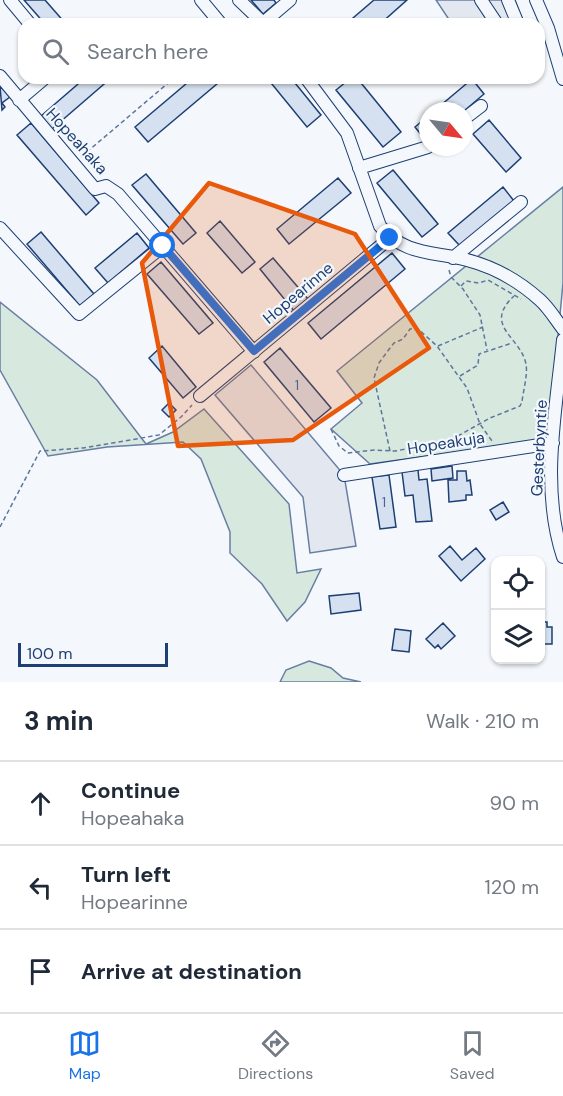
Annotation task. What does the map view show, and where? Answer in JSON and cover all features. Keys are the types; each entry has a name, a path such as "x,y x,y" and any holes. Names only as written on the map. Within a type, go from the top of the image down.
{"street":[{"path":"10,0 25,18"},
{"path":"201,0 216,18"},
{"path":"239,0 257,18"},
{"path":"270,18 290,0"},
{"path":"481,0 493,18"},
{"path":"508,0 516,18"},
{"path":"536,0 543,18"},
{"path":"545,23 563,79"},
{"name":"Hopeahaka","path":"0,76 94,189 106,186 118,194 254,351"},
{"path":"19,100 38,84"},
{"path":"310,84 347,133 380,226 390,238 405,247 468,260 510,278 541,301 563,329"},
{"path":"473,112 481,106"},
{"path":"358,168 419,150"},
{"path":"453,258 521,202"},
{"path":"0,228 79,314 163,246"},
{"name":"Hopearinne","path":"200,396 390,238"},
{"name":"Gesterbyntie","path":"563,340 550,486 563,557"},
{"name":"Hopeakuja","path":"344,475 553,443"}],"path":[{"path":"74,163 167,84"},
{"path":"453,258 449,268 451,277 480,315 487,350"},
{"path":"460,286 466,281 479,283 488,280 523,300"},
{"path":"331,429 339,446 348,453 390,451 447,442 519,406 522,402 527,366 501,323 501,314 514,296"},
{"path":"437,346 483,327"},
{"path":"390,451 374,378 379,363 394,343 403,339 411,329 417,328 437,346 467,388 480,424 492,441 488,453"},
{"path":"459,377 478,365 479,354 513,342"},
{"path":"0,527 40,451 83,448 159,435 181,417 200,396"}],"highlighted area":[{"path":"209,183 355,234 429,348 293,440 178,446 142,263"}],"shaded area":[{"path":"436,0 515,0 522,18 448,18"},
{"path":"563,187 563,283 549,430 537,441 370,464 331,429 362,403 337,371"},
{"path":"0,302 97,380 146,444 173,432 204,409 289,504 297,573 321,569 305,602 287,621 262,584 230,553 230,532 201,459 183,442 107,447 48,456 0,370"},
{"path":"251,365 344,475 356,546 310,553 303,497 215,395"},
{"path":"309,661 331,668 343,678 361,682 280,682 286,670"}],"building":[{"path":"24,0 45,0 61,18 40,18"},
{"path":"251,0 274,0 276,3 263,14"},
{"path":"374,0 407,0 387,18 353,18"},
{"path":"78,84 104,84 52,129 41,116"},
{"path":"186,84 217,84 148,142 135,127"},
{"path":"272,84 296,84 321,115 307,127"},
{"path":"344,84 362,84 401,132 383,147 336,90"},
{"path":"466,84 476,84 484,94 473,103 445,102"},
{"path":"0,86 10,97 2,103 5,107 2,110"},
{"path":"489,120 521,158 506,172 473,134"},
{"path":"31,123 99,203 86,215 17,135"},
{"path":"393,170 438,224 422,237 377,183"},
{"path":"146,174 196,233 183,244 132,185"},
{"path":"338,178 351,193 289,244 277,229"},
{"path":"503,187 514,201 460,246 448,233"},
{"path":"220,221 255,262 242,273 207,233"},
{"path":"41,232 94,294 80,306 27,244"},
{"path":"137,233 149,248 108,283 95,268"},
{"path":"392,253 405,269 321,339 308,323"},
{"path":"273,258 308,299 294,311 260,269"},
{"path":"161,262 213,323 199,334 147,274"},
{"path":"162,346 196,387 183,398 149,358"},
{"path":"280,348 331,408 314,422 264,362"},
{"path":"169,403 176,410 169,417 162,410"},
{"path":"452,466 453,478 432,481 431,469"},
{"path":"418,470 419,480 427,479 432,521 416,522 413,495 405,496 402,472"},
{"path":"457,471 466,471 472,495 466,495 466,500 449,502 448,480 457,480"},
{"path":"389,475 396,527 380,529 372,477"},
{"path":"503,502 509,512 496,520 490,510"},
{"path":"450,546 462,560 476,548 485,559 461,581 439,556"},
{"path":"359,593 361,610 331,614 329,596"},
{"path":"545,622 547,622 547,627 552,627 552,644 545,644"},
{"path":"443,623 455,636 441,649 438,645 435,648 426,639"},
{"path":"395,629 411,631 409,652 392,650"}],"route":[{"path":"163,246 254,351 390,238"}]}
